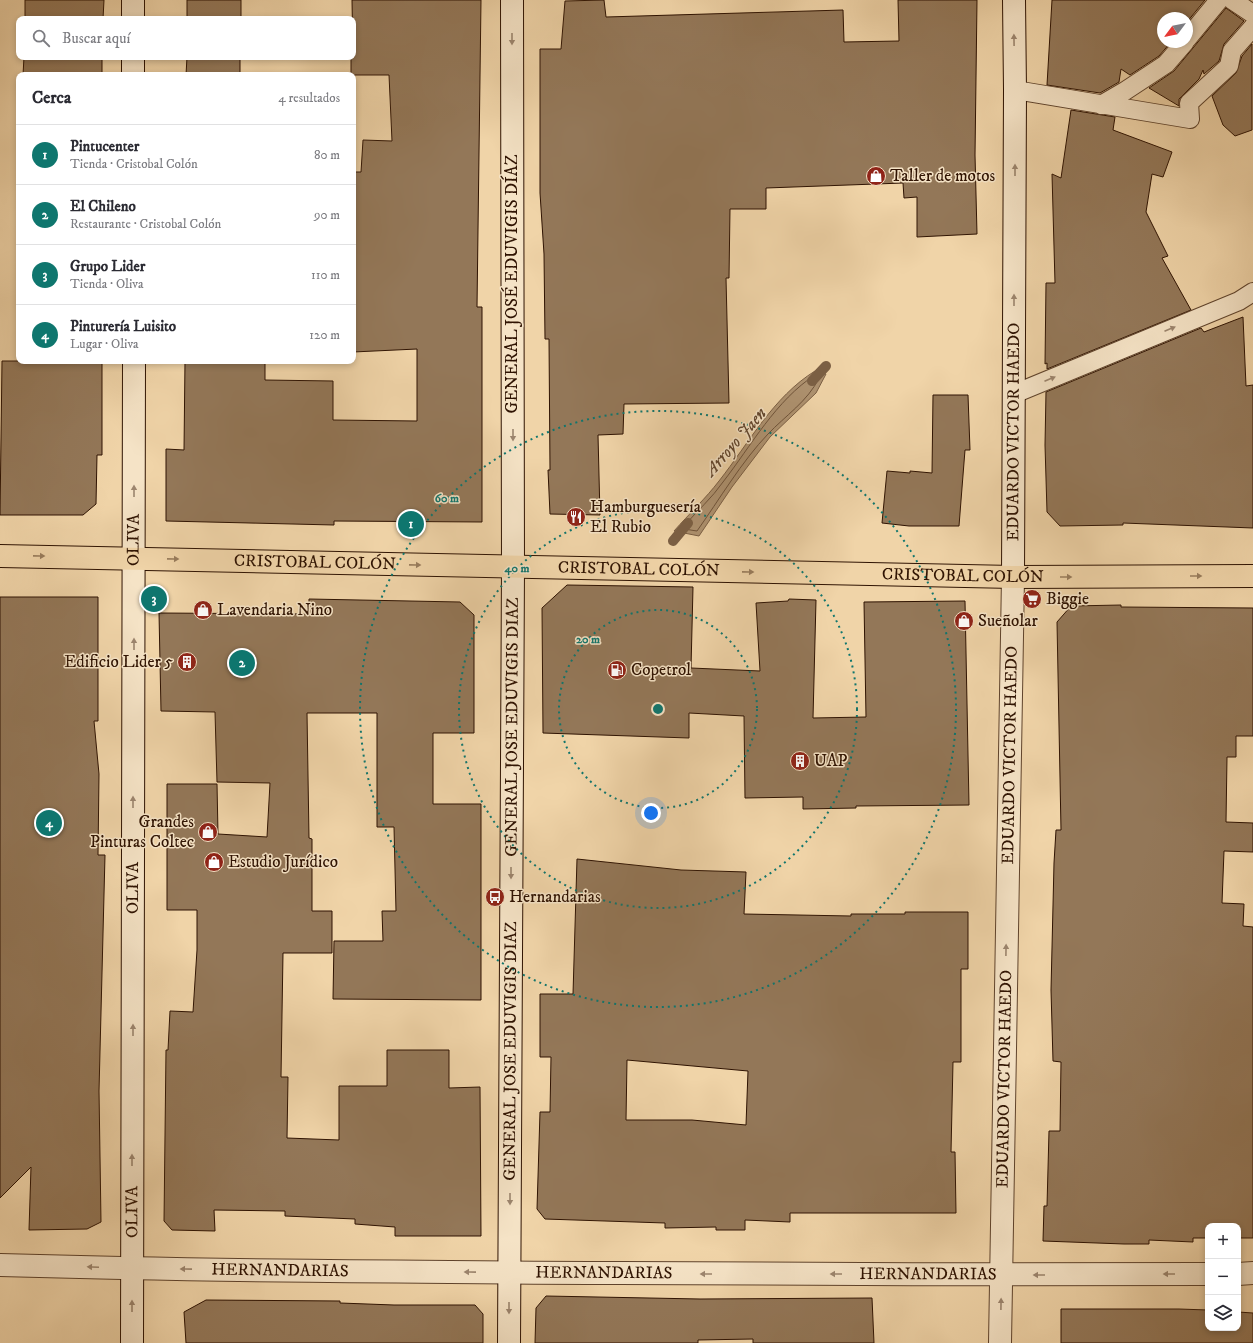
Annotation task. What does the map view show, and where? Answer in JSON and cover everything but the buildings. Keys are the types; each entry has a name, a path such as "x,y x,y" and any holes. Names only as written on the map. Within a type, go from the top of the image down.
{"main road":[{"name":"CRISTOBAL COLÓN","path":"0,556 513,568 1013,577 1253,576"}],"street":[{"path":"133,0 133,16"},
{"name":"GENERAL JOSÉ EDUVIGIS DÍAZ","path":"512,0 513,568"},
{"name":"EDUARDO VICTOR HAEDO","path":"1000,1343 1013,577 1014,0"},
{"path":"133,60 133,72"},
{"name":"OLIVA","path":"132,1343 134,364"},
{"name":"GENERAL JOSE EDUVIGIS DIAZ","path":"509,1343 513,568"},
{"name":"HERNANDARIAS","path":"0,1264 132,1269 509,1273 1001,1275 1205,1274"},
{"path":"1241,1274 1253,1274"}],"lane":[{"path":"1193,32 1219,0"},
{"path":"1232,0 1253,14"},
{"path":"1015,90 1190,119 1189,104 1229,66 1232,51 1253,27"},
{"path":"1101,105 1125,92 1166,64 1180,48"},
{"path":"1014,394 1239,300 1253,292"}],"water":[{"path":"815,371 826,374 816,393 770,437 732,487 699,536 674,531 714,487 774,407 786,394"}],"waterway":[{"name":"Arroyo Jaen","path":"812,381 826,366"},
{"name":"Arroyo Jaen","path":"673,541 688,523"}],"place":[{"name":"Taller de motos","path":"876,176"},
{"name":"Hamburguesería El Rubio","path":"576,517"},
{"name":"Pintucenter","path":"411,524"},
{"name":"Grupo Lider","path":"154,599"},
{"name":"Biggie","path":"1032,599"},
{"name":"Lavendaria Nino","path":"203,610"},
{"name":"Sueñolar","path":"964,621"},
{"name":"Edificio Lider 5","path":"187,662"},
{"name":"El Chileno","path":"242,663"},
{"name":"Copetrol","path":"617,670"},
{"name":"UAP","path":"800,761"},
{"name":"Pinturería Luisito","path":"49,823"},
{"name":"Grandes Pinturas Coltec","path":"208,832"},
{"name":"Estudio Jurídico","path":"214,862"},
{"name":"Hernandarias","path":"495,897"}]}
